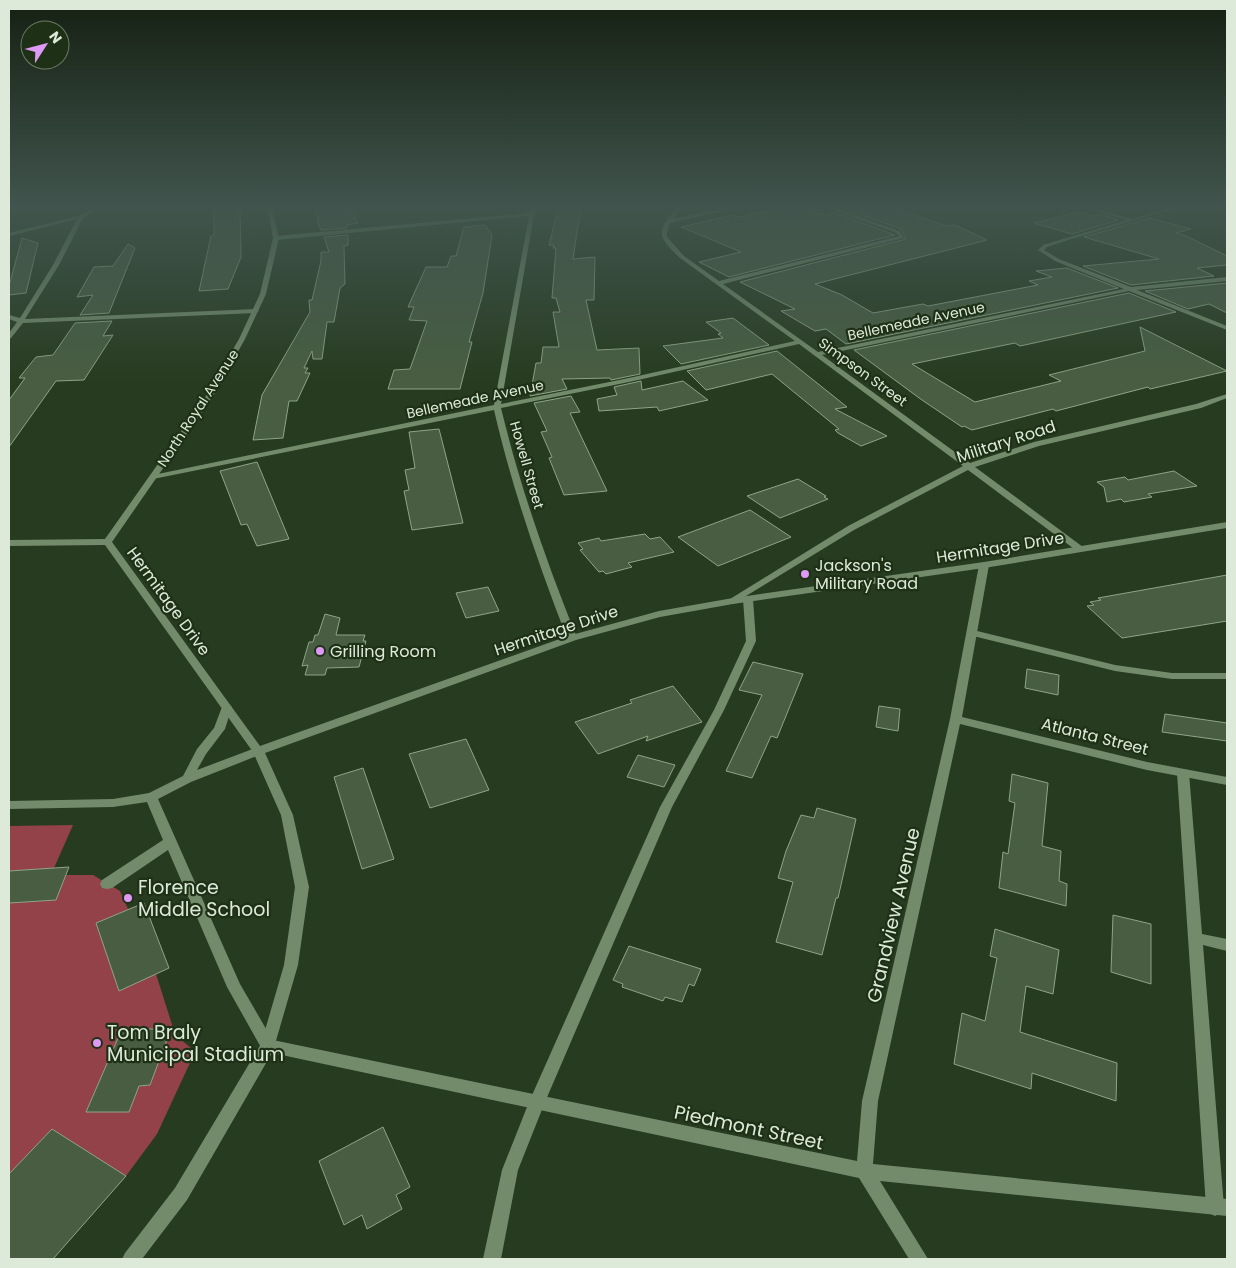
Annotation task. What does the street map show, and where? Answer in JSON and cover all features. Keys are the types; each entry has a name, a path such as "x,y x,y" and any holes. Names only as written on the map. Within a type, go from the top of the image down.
{"street":[{"path":"9,337 56,264"},
{"name":"North Royal Avenue","path":"108,542 209,396 256,311 263,294 270,264"},
{"name":"Howell Street","path":"522,264 498,408 505,442 542,561 572,638"},
{"name":"Simpson Street","path":"694,264 970,466 1080,549"},
{"path":"718,283 793,264"},
{"path":"1069,264 1227,328"},
{"name":"Bellemeade Avenue","path":"817,354 1132,289 1227,279"},
{"path":"9,317 21,321 256,311"},
{"name":"Bellemeade Avenue","path":"153,477 498,408 800,342"},
{"name":"Military Road","path":"733,601 851,528 970,466 1038,444 1198,406 1227,396"},
{"name":"Hermitage Drive","path":"9,543 108,542 258,751 572,638 659,614 733,601 984,565 1227,525"},
{"name":"Grandview Avenue","path":"864,1171 870,1101 956,718 984,565"},
{"path":"492,1259 510,1170 537,1102 666,807 719,710 750,641 748,599"},
{"path":"973,633 1115,668 1172,676 1227,676"},
{"path":"187,779 201,752 219,729 226,707"},
{"name":"Atlanta Street","path":"956,718 1147,766 1227,781"},
{"path":"9,805 113,803 151,797 187,779 258,751 287,815 302,888 291,965 268,1046 181,1194 131,1259"},
{"path":"1183,773 1221,1207"},
{"path":"151,797 234,987 268,1046"},
{"path":"107,884 171,842"},
{"path":"1196,938 1227,944"},
{"name":"Piedmont Street","path":"268,1046 864,1171 1221,1207"},
{"path":"864,1171 919,1259"}],"shaded area":[{"name":"Tom Braly Municipal Stadium","path":"73,825 54,868 66,875 93,875 120,891 128,909 144,903 169,968 156,974 175,1034 195,1052 157,1134 126,1176 53,1259 9,1259 9,826"}],"building":[{"path":"15,264 33,264 26,293 9,295 9,286"},
{"path":"114,264 129,264 109,313 80,315 93,295 77,297 94,267 113,266"},
{"path":"205,264 238,264 228,289 199,291"},
{"path":"320,264 344,264 345,284 340,288 334,322 327,322 322,359 313,359 312,351 304,368 308,368 305,373 310,373 297,401 289,401 283,438 253,440 262,395 310,312 309,300 312,300"},
{"path":"448,264 487,264 483,293 469,342 472,342 460,389 388,389 394,370 410,369 427,321 409,320 414,307 408,307 426,267 447,267"},
{"path":"555,264 595,264 594,300 586,300 597,350 639,348 640,374 611,380 610,378 562,379 567,389 530,396 536,363 541,363 543,347 559,347 553,312 560,312 556,298 552,298"},
{"path":"703,264 780,264 729,277"},
{"path":"809,264 893,264 815,284 842,295 873,313 923,304 928,306 1038,285 1029,281 1052,277 1036,271 1067,268 1118,288 846,344 826,329 815,331 781,311 795,309 740,282"},
{"path":"1103,264 1227,264 1197,268 1214,276 1131,285 1083,266"},
{"path":"1227,283 1227,313 1209,304 1188,309 1145,291"},
{"path":"1129,293 1176,312 1020,346 1015,343 912,364 975,402 1061,381 1049,375 1145,351 1140,327 1227,371 1150,389 1148,387 972,430 964,426 962,427 922,400 854,350"},
{"path":"733,318 769,345 681,364 663,346 723,338 718,334 721,333 706,322"},
{"path":"112,321 103,336 113,335 84,380 56,381 9,447 9,400 25,378 19,378 36,357 53,355 75,323"},
{"path":"777,351 847,407 835,409 887,436 861,446 838,433 835,430 839,429 772,374 706,390 687,371"},
{"path":"641,381 642,390 683,381 708,400 659,411 657,407 599,411 597,399 617,395 614,387"},
{"path":"571,396 580,412 570,413 607,491 564,495 549,458 552,457 541,432 547,431 534,403"},
{"path":"439,429 463,523 412,530 404,491 409,490 405,470 415,468 409,432"},
{"path":"257,462 289,539 257,546 247,524 241,525 220,471"},
{"path":"1174,471 1197,486 1148,494 1152,497 1124,502 1121,499 1107,502 1104,487 1097,482 1125,477 1128,480"},
{"path":"798,479 828,499 780,518 747,496"},
{"path":"750,510 791,537 718,566 678,537"},
{"path":"645,534 650,539 660,537 674,552 628,563 632,567 606,574 603,571 599,572 580,550 583,549 578,543 599,538 601,541"},
{"path":"1227,575 1227,621 1122,638 1087,606 1094,605 1090,602 1101,600 1098,598"},
{"path":"488,587 499,611 466,618 456,593"},
{"path":"325,614 340,618 336,635 365,635 363,641 366,641 359,667 327,668 325,675 305,675 308,665 302,666 309,642 313,642 315,635 318,635"},
{"path":"753,662 803,674 777,738 771,736 752,778 726,771 762,695 739,690"},
{"path":"1027,669 1059,675 1058,695 1025,688"},
{"path":"673,686 702,722 646,741 648,736 598,754 575,722 632,703 630,700"},
{"path":"879,706 900,709 898,731 876,727"},
{"path":"1165,714 1227,723 1227,741 1162,732"},
{"path":"466,739 489,790 430,808 409,754"},
{"path":"638,755 675,765 664,787 627,777"},
{"path":"363,768 394,859 362,869 334,777"},
{"path":"1012,774 1048,783 1042,846 1061,851 1059,881 1067,884 1066,906 999,888 1003,852 1008,854 1015,803 1009,801"},
{"path":"817,808 856,819 838,898 836,898 822,955 776,942 793,882 778,878 786,851 801,815 814,818"},
{"path":"69,867 56,900 9,903 9,871"},
{"path":"144,903 169,968 119,991 96,923"},
{"path":"1113,915 1151,924 1151,984 1111,972"},
{"path":"995,929 1059,950 1053,994 1026,986 1020,1032 1117,1063 1116,1101 1032,1073 1031,1089 954,1064 962,1013 985,1021 997,958 990,956"},
{"path":"629,946 701,969 694,986 689,984 682,1002 665,997 663,1001 622,987 623,984 613,980"},
{"path":"122,1029 171,1029 150,1085 139,1086 129,1112 86,1112"},
{"path":"383,1127 410,1187 396,1195 402,1209 367,1229 362,1215 344,1225 319,1161"},
{"path":"52,1129 126,1176 53,1259 9,1259 9,1174"}],"place":[{"name":"Jackson's Military Road","path":"805,574"},
{"name":"Grilling Room","path":"320,651"},
{"name":"Florence Middle School","path":"128,898"},
{"name":"Tom Braly Municipal Stadium","path":"97,1043"}]}
